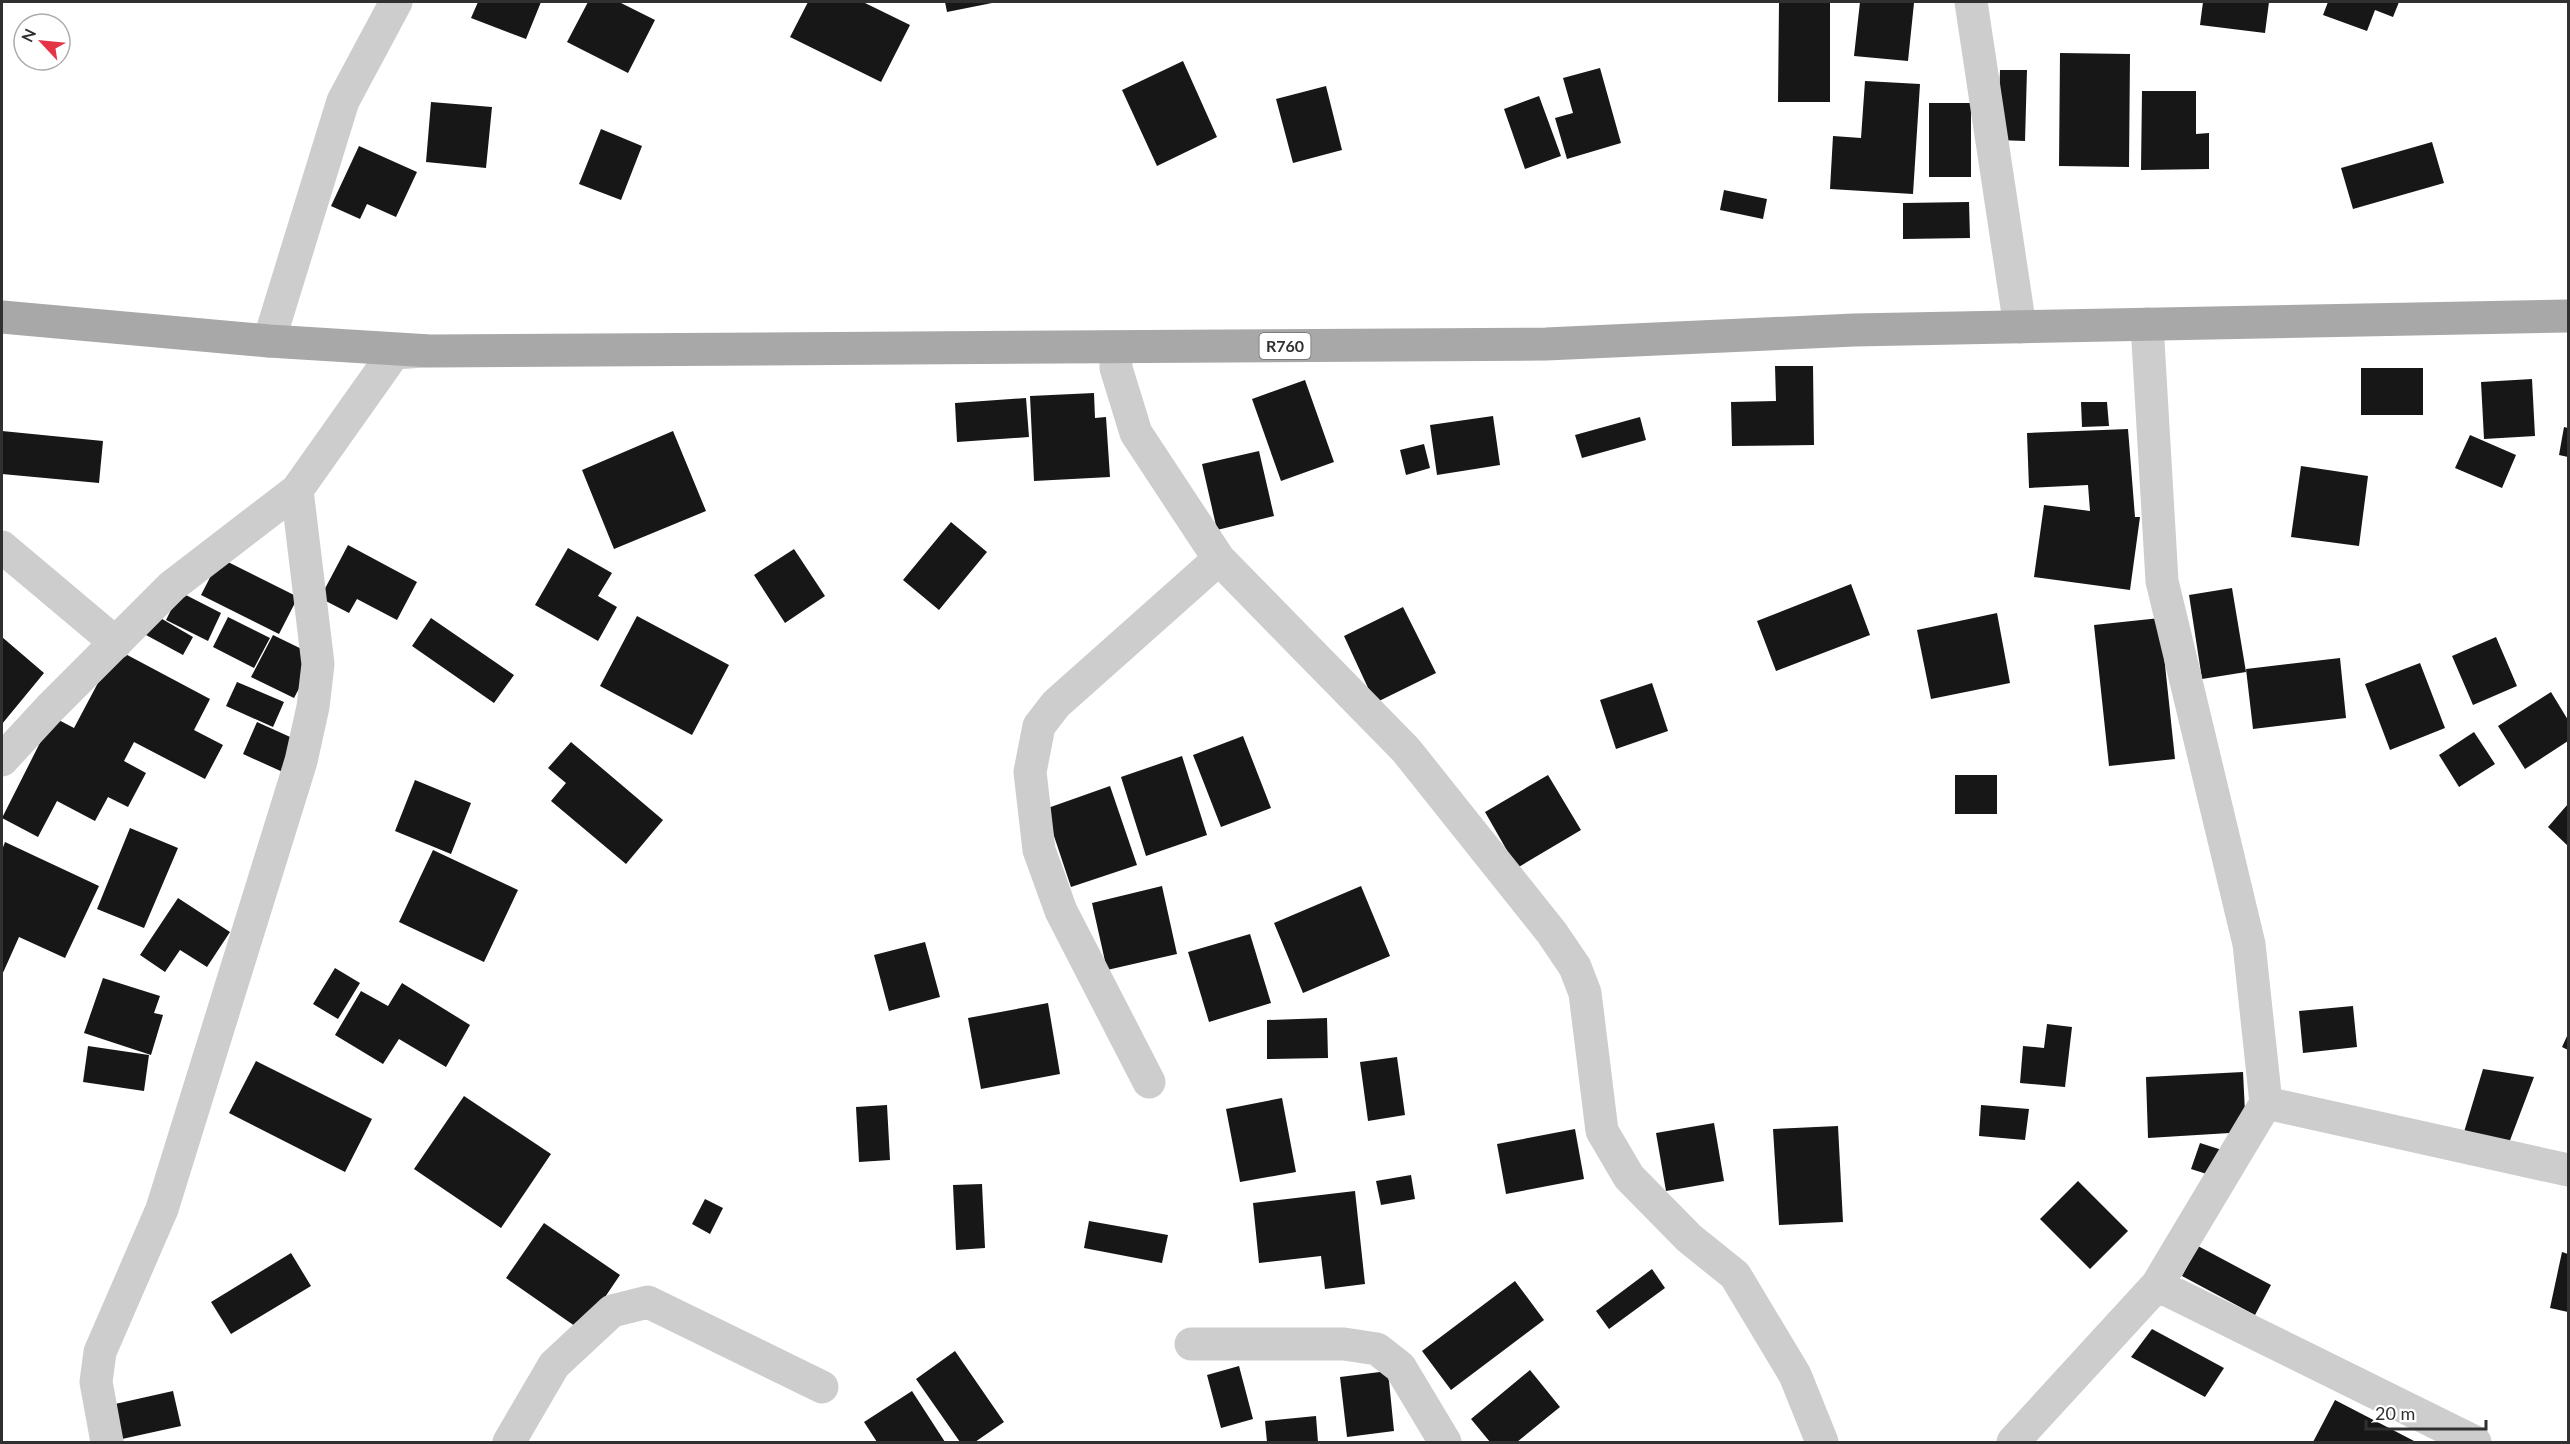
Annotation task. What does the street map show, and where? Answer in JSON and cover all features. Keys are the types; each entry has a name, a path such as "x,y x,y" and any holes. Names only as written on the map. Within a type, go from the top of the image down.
{"main road":[{"name":"R760","path":"2,317 270,341 430,351 1546,344 1854,330 2568,316"}],"street":[{"path":"1971,2 2020,327"},
{"path":"270,341 344,101 393,5"},
{"path":"2013,1443 2157,1285 2266,1103 2249,944 2162,581 2147,324"},
{"path":"1116,348 1116,368 1136,433 1219,559 1406,750 1552,933 1575,967 1585,993 1602,1131 1629,1177 1689,1238 1735,1275 1795,1376 1822,1443"},
{"path":"2,760 50,708 172,586 297,490 394,353 430,351"},
{"path":"107,1443 96,1382 100,1352 162,1209 301,761 313,707 318,664 297,490"},
{"path":"2,547 116,643"},
{"path":"1149,1082 1061,911 1049,882 1039,850 1030,772 1040,726 1056,704 1219,559"},
{"path":"2266,1103 2568,1170"},
{"path":"2157,1285 2475,1443"},
{"path":"509,1443 554,1365 612,1311 648,1302 822,1387"},
{"path":"1191,1344 1344,1344 1377,1349 1400,1367 1445,1443"}],"building":[{"path":"478,2 541,2 526,39 471,18"},
{"path":"588,2 619,2 655,20 628,73 567,42"},
{"path":"808,2 863,2 910,25 881,82 790,37"},
{"path":"945,2 992,2 992,3 947,12"},
{"path":"1779,2 1830,2 1830,102 1778,102"},
{"path":"1860,2 1914,3 1908,61 1854,56"},
{"path":"2203,2 2269,2 2265,33 2200,25"},
{"path":"2328,2 2399,2 2393,17 2375,10 2367,31 2323,15"},
{"path":"2060,53 2130,54 2129,167 2059,166"},
{"path":"1183,61 1217,137 1157,166 1122,90"},
{"path":"1600,68 1621,143 1567,159 1555,118 1573,113 1563,78"},
{"path":"2000,70 2027,70 2025,141 1998,140"},
{"path":"1865,81 1920,84 1913,194 1830,189 1833,136 1861,138"},
{"path":"1326,86 1342,150 1293,163 1276,99"},
{"path":"2142,91 2196,91 2196,134 2209,133 2209,169 2141,170"},
{"path":"1539,96 1561,156 1525,169 1504,109"},
{"path":"431,102 492,107 486,168 426,162"},
{"path":"1929,103 1971,103 1971,177 1929,177"},
{"path":"601,129 642,146 621,200 579,184"},
{"path":"2432,142 2444,183 2353,209 2341,168"},
{"path":"359,146 417,172 396,217 367,204 360,219 331,206"},
{"path":"1724,190 1767,199 1763,219 1720,210"},
{"path":"1969,202 1970,238 1903,239 1903,203"},
{"path":"1775,366 1813,366 1814,445 1732,446 1731,402 1776,401"},
{"path":"2361,368 2423,368 2423,415 2361,415"},
{"path":"2532,379 2535,436 2484,439 2481,382"},
{"path":"1305,380 1334,462 1281,481 1252,399"},
{"path":"1094,393 1095,418 1106,417 1110,477 1034,481 1030,396"},
{"path":"1026,398 1029,437 957,442 955,403"},
{"path":"2081,402 2107,402 2109,426 2082,427"},
{"path":"1493,416 1500,465 1437,475 1430,425"},
{"path":"1640,417 1646,440 1582,458 1575,435"},
{"path":"2564,427 2568,428 2568,457 2559,455"},
{"path":"2128,429 2135,517 2140,517 2130,590 2034,577 2044,505 2090,511 2088,485 2029,488 2027,433"},
{"path":"2,431 103,441 99,483 2,474"},
{"path":"673,431 706,511 614,549 582,470"},
{"path":"2470,435 2516,455 2502,488 2455,468"},
{"path":"1424,444 1430,468 1406,475 1400,450"},
{"path":"1259,451 1274,516 1217,530 1202,464"},
{"path":"2301,466 2368,476 2359,546 2291,537"},
{"path":"951,522 987,552 939,610 903,580"},
{"path":"348,545 417,582 397,620 357,599 349,613 320,598"},
{"path":"568,548 612,573 598,596 617,607 598,641 535,605"},
{"path":"794,549 825,596 785,623 754,575"},
{"path":"220,558 298,597 279,634 201,595"},
{"path":"1851,584 1870,635 1776,671 1757,621"},
{"path":"2232,588 2246,672 2202,679 2189,595"},
{"path":"180,592 221,613 208,641 166,620"},
{"path":"1403,607 1436,673 1375,703 1344,636"},
{"path":"1997,613 2010,683 1931,699 1917,630"},
{"path":"157,616 193,637 183,655 146,635"},
{"path":"637,616 729,665 692,735 600,686"},
{"path":"228,617 270,638 254,668 213,647"},
{"path":"431,618 514,675 494,703 412,646"},
{"path":"2160,618 2175,759 2109,766 2094,625"},
{"path":"273,635 316,656 294,698 251,677"},
{"path":"2,637 44,673 2,724"},
{"path":"2496,637 2517,686 2473,705 2452,656"},
{"path":"116,649 210,699 194,730 223,745 205,779 134,742 124,761 146,773 128,807 108,797 95,821 57,801 38,837 2,818 53,717 74,728"},
{"path":"2340,658 2346,718 2253,729 2246,669"},
{"path":"2420,663 2445,728 2390,750 2365,684"},
{"path":"237,682 284,702 273,727 226,706"},
{"path":"1652,683 1668,731 1616,749 1600,700"},
{"path":"2551,692 2568,720 2568,741 2525,769 2498,726"},
{"path":"257,722 299,741 285,773 243,754"},
{"path":"2474,732 2495,764 2459,787 2439,755"},
{"path":"1243,736 1271,808 1221,827 1193,755"},
{"path":"571,742 663,820 626,864 551,801 566,783 548,768"},
{"path":"1182,756 1207,835 1146,856 1121,777"},
{"path":"1548,775 1581,830 1517,868 1485,812"},
{"path":"1955,775 1997,775 1997,814 1955,814"},
{"path":"415,780 471,803 451,854 395,831"},
{"path":"1110,786 1137,865 1071,887 1045,809"},
{"path":"2568,804 2568,846 2548,827"},
{"path":"130,828 178,848 144,928 97,909"},
{"path":"5,842 99,886 65,958 19,937 2,975 2,850"},
{"path":"433,850 518,890 484,962 399,922"},
{"path":"1162,886 1177,954 1107,970 1092,903"},
{"path":"1361,886 1390,956 1303,993 1274,923"},
{"path":"178,898 230,932 207,967 180,950 165,972 140,955"},
{"path":"1250,934 1271,1003 1209,1022 1188,952"},
{"path":"925,942 940,997 889,1011 874,955"},
{"path":"335,968 360,983 338,1019 313,1004"},
{"path":"103,978 160,996 154,1013 163,1015 151,1055 84,1033"},
{"path":"402,983 470,1025 446,1067 399,1039 383,1064 335,1035 361,991 388,1006"},
{"path":"1048,1003 1060,1074 981,1089 968,1018"},
{"path":"2353,1006 2357,1047 2303,1053 2299,1011"},
{"path":"1327,1018 1328,1058 1267,1059 1267,1020"},
{"path":"2047,1024 2072,1027 2065,1087 2020,1083 2023,1046 2044,1048"},
{"path":"2568,1034 2568,1050 2562,1047"},
{"path":"88,1046 149,1055 144,1091 83,1082"},
{"path":"1397,1057 1405,1115 1368,1121 1360,1062"},
{"path":"256,1061 372,1119 345,1172 229,1113"},
{"path":"2483,1069 2534,1077 2509,1143 2464,1132"},
{"path":"2243,1072 2246,1132 2148,1138 2146,1077"},
{"path":"464,1096 551,1154 501,1228 414,1169"},
{"path":"1282,1098 1296,1172 1240,1182 1226,1109"},
{"path":"887,1105 890,1160 859,1162 856,1107"},
{"path":"1981,1105 2029,1109 2025,1140 1979,1136"},
{"path":"1714,1123 1724,1181 1666,1191 1656,1133"},
{"path":"1838,1126 1843,1222 1779,1225 1773,1129"},
{"path":"1575,1129 1584,1179 1506,1194 1497,1144"},
{"path":"2200,1143 2222,1150 2213,1176 2191,1169"},
{"path":"1411,1175 1415,1199 1381,1205 1376,1181"},
{"path":"2078,1181 2128,1231 2090,1269 2040,1219"},
{"path":"982,1184 985,1248 956,1250 953,1185"},
{"path":"1355,1191 1365,1284 1325,1289 1321,1256 1259,1263 1253,1203"},
{"path":"705,1199 723,1208 710,1234 692,1224"},
{"path":"1089,1221 1168,1235 1162,1263 1084,1248"},
{"path":"544,1223 620,1275 582,1331 506,1278"},
{"path":"2198,1246 2271,1285 2255,1315 2182,1276"},
{"path":"2562,1252 2568,1254 2568,1312 2550,1308"},
{"path":"291,1253 311,1286 231,1334 211,1302"},
{"path":"1652,1269 1665,1288 1609,1329 1596,1311"},
{"path":"1515,1281 1544,1320 1451,1390 1422,1351"},
{"path":"2152,1329 2224,1368 2205,1397 2131,1357"},
{"path":"955,1351 1004,1422 975,1442 960,1442 916,1379"},
{"path":"1239,1366 1253,1419 1221,1428 1207,1375"},
{"path":"1530,1370 1560,1407 1517,1442 1490,1442 1471,1419"},
{"path":"1388,1371 1394,1431 1347,1437 1340,1377"},
{"path":"173,1391 181,1426 122,1439 115,1404"},
{"path":"912,1391 945,1442 877,1442 864,1422"},
{"path":"2335,1400 2416,1442 2313,1442"},
{"path":"1316,1416 1318,1442 1267,1442 1265,1421"}]}
